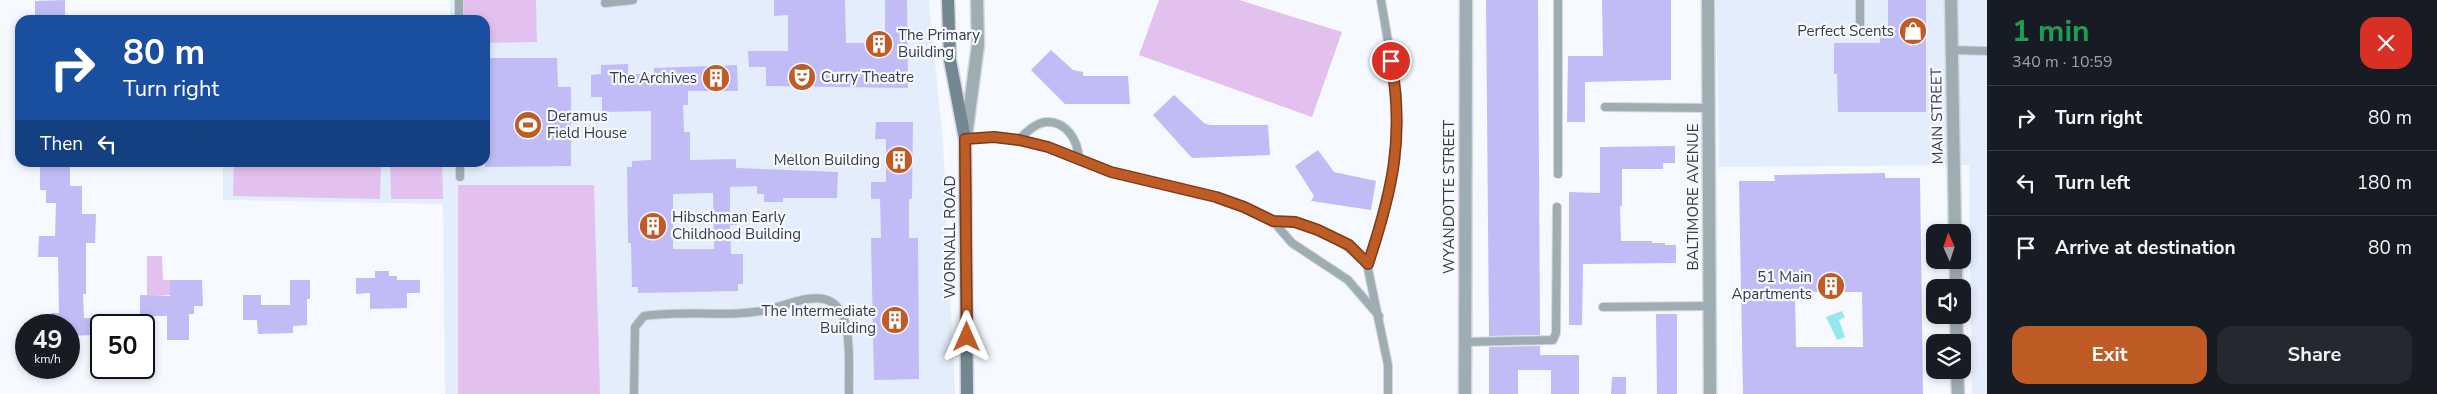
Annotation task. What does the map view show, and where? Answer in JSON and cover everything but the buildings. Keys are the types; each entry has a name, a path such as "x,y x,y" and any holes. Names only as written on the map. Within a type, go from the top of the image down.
{"main road":[{"name":"WORNALL ROAD","path":"948,0 950,60 965,139 967,394"}],"street":[{"name":"WORNALL ROAD","path":"965,139 978,45 977,0"},
{"name":"WYANDOTTE STREET","path":"1465,394 1466,0"},
{"name":"BALTIMORE AVENUE","path":"1708,0 1710,394"},
{"name":"MAIN STREET","path":"1951,0 1955,224"},
{"path":"1957,379 1958,394"}],"lane":[{"path":"459,0 459,15"},
{"path":"605,3 633,0"},
{"path":"1381,0 1397,95 1396,157 1384,214 1368,264 1388,365 1388,394"},
{"path":"1558,0 1558,174"},
{"path":"1860,0 1860,25"},
{"path":"1952,50 1987,51"},
{"path":"1605,107 1709,108"},
{"path":"1019,140 1032,128 1045,122 1062,126 1073,137 1079,149 1079,160"},
{"path":"965,139 994,137 1019,140 1048,147 1111,172 1216,197 1244,207 1273,221 1295,222 1318,230 1349,245 1368,264"},
{"path":"460,167 460,178"},
{"path":"1465,342 1553,340 1556,333 1557,207"},
{"path":"1273,221 1292,243 1348,280 1379,316"},
{"path":"634,394 635,327 644,316 661,313 743,312 770,309 791,301 812,298 832,302 842,314 847,325 849,394"},
{"path":"1603,307 1710,306"}],"shaded area":[{"path":"450,0 929,0 943,143 955,394 445,394 443,204 223,200 223,167 490,167 490,15 450,15"},
{"path":"464,0 536,0 537,42 490,43 490,15 464,15"},
{"path":"1159,0 1239,0 1342,32 1312,117 1139,55"},
{"path":"1716,0 1987,0 1987,394 1972,394 1969,165 1719,167"},
{"path":"234,167 381,167 380,199 233,196"},
{"path":"390,167 442,167 443,199 391,199"},
{"path":"458,185 594,185 600,394 458,394"},
{"path":"147,256 162,256 163,280 170,280 170,295 147,296"}],"water":[{"path":"1842,311 1845,317 1839,320 1845,337 1837,340 1826,317"}],"place":[{"name":"Perfect Scents","path":"1913,31"},
{"name":"The Primary Building","path":"879,44"},
{"name":"Curry Theatre","path":"802,77"},
{"name":"The Archives","path":"716,78"},
{"name":"Deramus Field House","path":"528,125"},
{"name":"Mellon Building","path":"899,160"},
{"name":"Hibschman Early Childhood Building","path":"653,226"},
{"name":"51 Main Apartments","path":"1831,286"},
{"name":"The Intermediate Building","path":"895,320"}],"route":[{"path":"967,337 965,139 994,137 1019,140 1048,147 1111,172 1216,197 1244,207 1273,221 1295,222 1318,230 1349,245 1368,264 1384,214 1396,157 1397,95 1391,61"}]}
